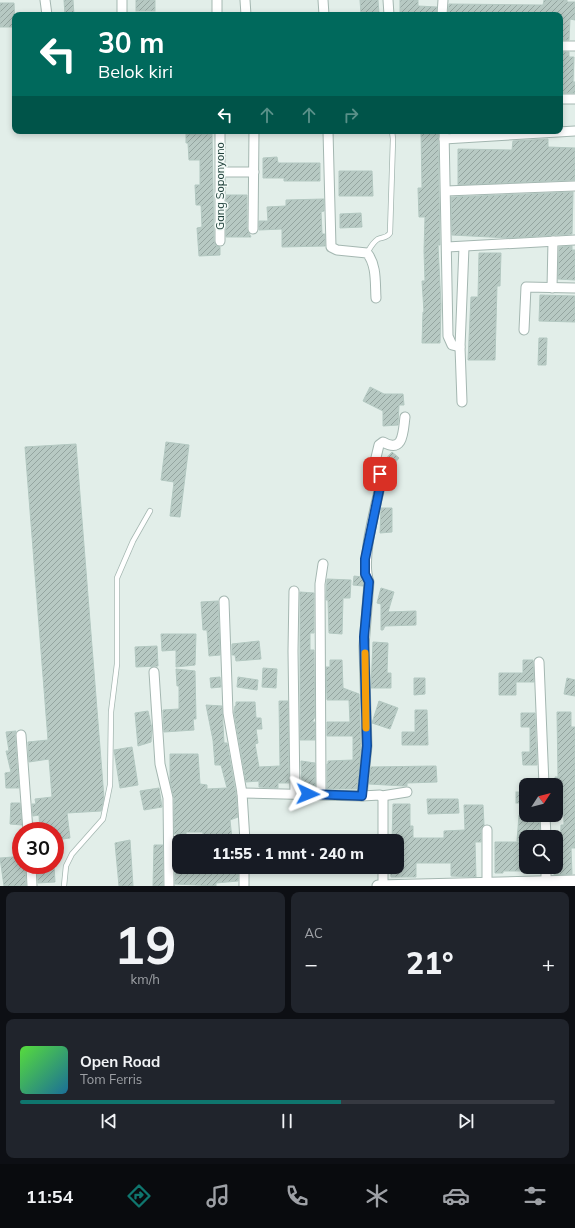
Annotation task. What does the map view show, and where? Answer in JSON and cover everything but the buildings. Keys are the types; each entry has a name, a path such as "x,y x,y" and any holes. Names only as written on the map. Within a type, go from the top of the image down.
{"street":[{"path":"45,0 47,12"},
{"path":"122,0 122,12"},
{"path":"216,0 217,12"},
{"path":"245,0 246,12"},
{"path":"323,0 324,12"},
{"path":"388,0 389,12"},
{"path":"442,12 443,0"},
{"path":"563,46 575,46"},
{"path":"563,99 575,99"},
{"path":"563,131 575,131"},
{"name":"Gang Soponyono","path":"220,134 220,241"},
{"path":"253,229 254,134"},
{"path":"328,134 331,247 337,250 367,253 372,258 376,298"},
{"path":"460,347 452,345 448,336 444,135 477,134"},
{"path":"221,172 254,172"},
{"path":"446,191 575,186"},
{"path":"447,247 575,240"},
{"path":"552,288 553,241"},
{"path":"462,402 460,347 464,247"},
{"path":"524,330 526,287 575,288"},
{"path":"362,796 367,746 364,637 369,582 365,574 365,559 382,477 373,470 379,445 383,442 390,447 395,446 401,441 405,417"},
{"path":"321,794 320,584 323,564"},
{"path":"294,591 293,651 295,794"},
{"path":"224,601 228,713 242,793 245,834"},
{"path":"539,662 544,778"},
{"path":"154,672 160,764 168,798 169,886"},
{"path":"21,735 27,822"},
{"path":"242,793 362,796 376,794 382,796 407,792"},
{"path":"382,796 383,834"},
{"path":"484,884 487,830"},
{"path":"31,874 32,886"},
{"path":"244,874 244,886"},
{"path":"383,874 383,886"},
{"path":"378,886 548,883 575,881"}],"lane":[{"path":"367,253 374,243 388,237 390,234 392,134"},
{"path":"64,886 66,866 72,854 103,819 110,784 111,712 117,664 117,578 133,541 150,511"}],"slow traffic":[{"path":"365,653 366,728"}],"route":[{"path":"308,794 362,796 367,746 364,637 366,600 369,582 365,574 365,559 382,477 380,474"}]}
